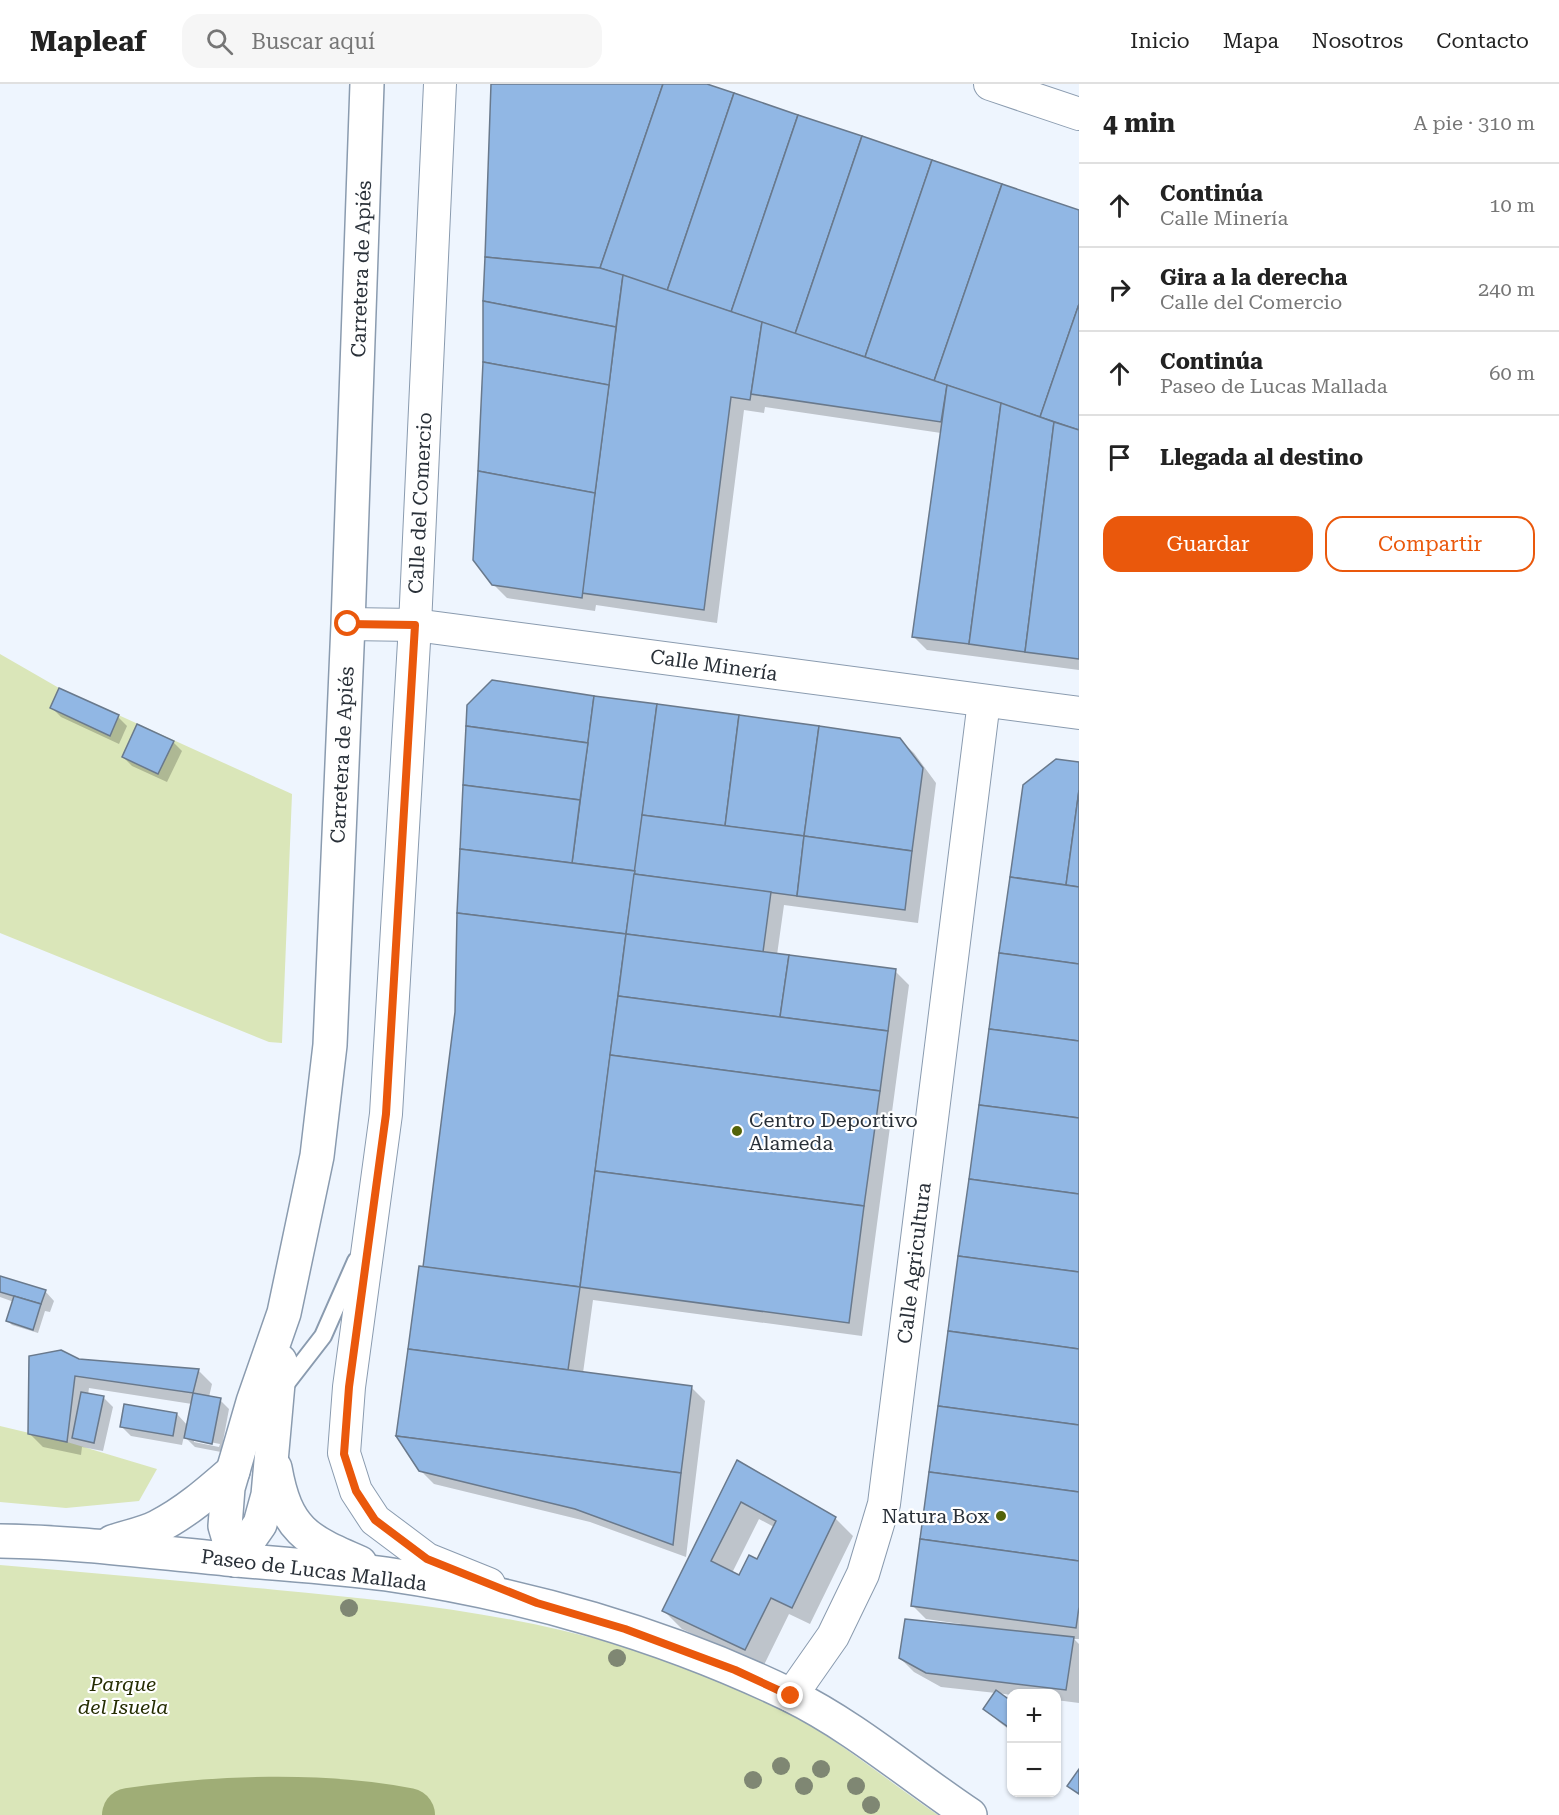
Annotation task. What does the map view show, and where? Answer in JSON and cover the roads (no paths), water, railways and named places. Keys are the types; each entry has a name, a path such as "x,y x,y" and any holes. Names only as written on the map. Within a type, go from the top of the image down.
{"street":[{"name":"Carretera de Apiés","path":"284,1313 317,1156 330,1045 368,84"},
{"name":"Calle del Comercio","path":"440,84 415,625 386,1114 349,1387 344,1454 356,1491 375,1520 427,1559 537,1603"},
{"path":"990,84 1079,114"},
{"name":"Calle Minería","path":"348,624 415,625 1079,713"},
{"name":"Calle Agricultura","path":"791,1696 833,1636 863,1574 884,1504 984,701"},
{"path":"234,1560 260,1524 268,1496 284,1313"},
{"path":"234,1560 224,1517 233,1471 253,1402 284,1313"},
{"path":"272,1452 279,1492 288,1516 303,1532 327,1549 387,1574"},
{"path":"98,1546 155,1528 181,1513 233,1471"},
{"name":"Paseo de Lucas Mallada","path":"0,1535 35,1542"},
{"name":"Paseo de Lucas Mallada","path":"0,1541 98,1546 387,1574 537,1603 625,1629 735,1670 791,1696 841,1723 970,1815"}],"lane":[{"path":"276,1397 323,1336 372,1223"}],"waterway":[{"path":"129,1815 198,1807 269,1804 340,1806 408,1815"}],"place":[{"name":"Centro Deportivo Alameda","path":"737,1131"},
{"name":"Natura Box","path":"1001,1516"}],"park label":[{"name":"Parque del Isuela","path":"123,1696"}]}
